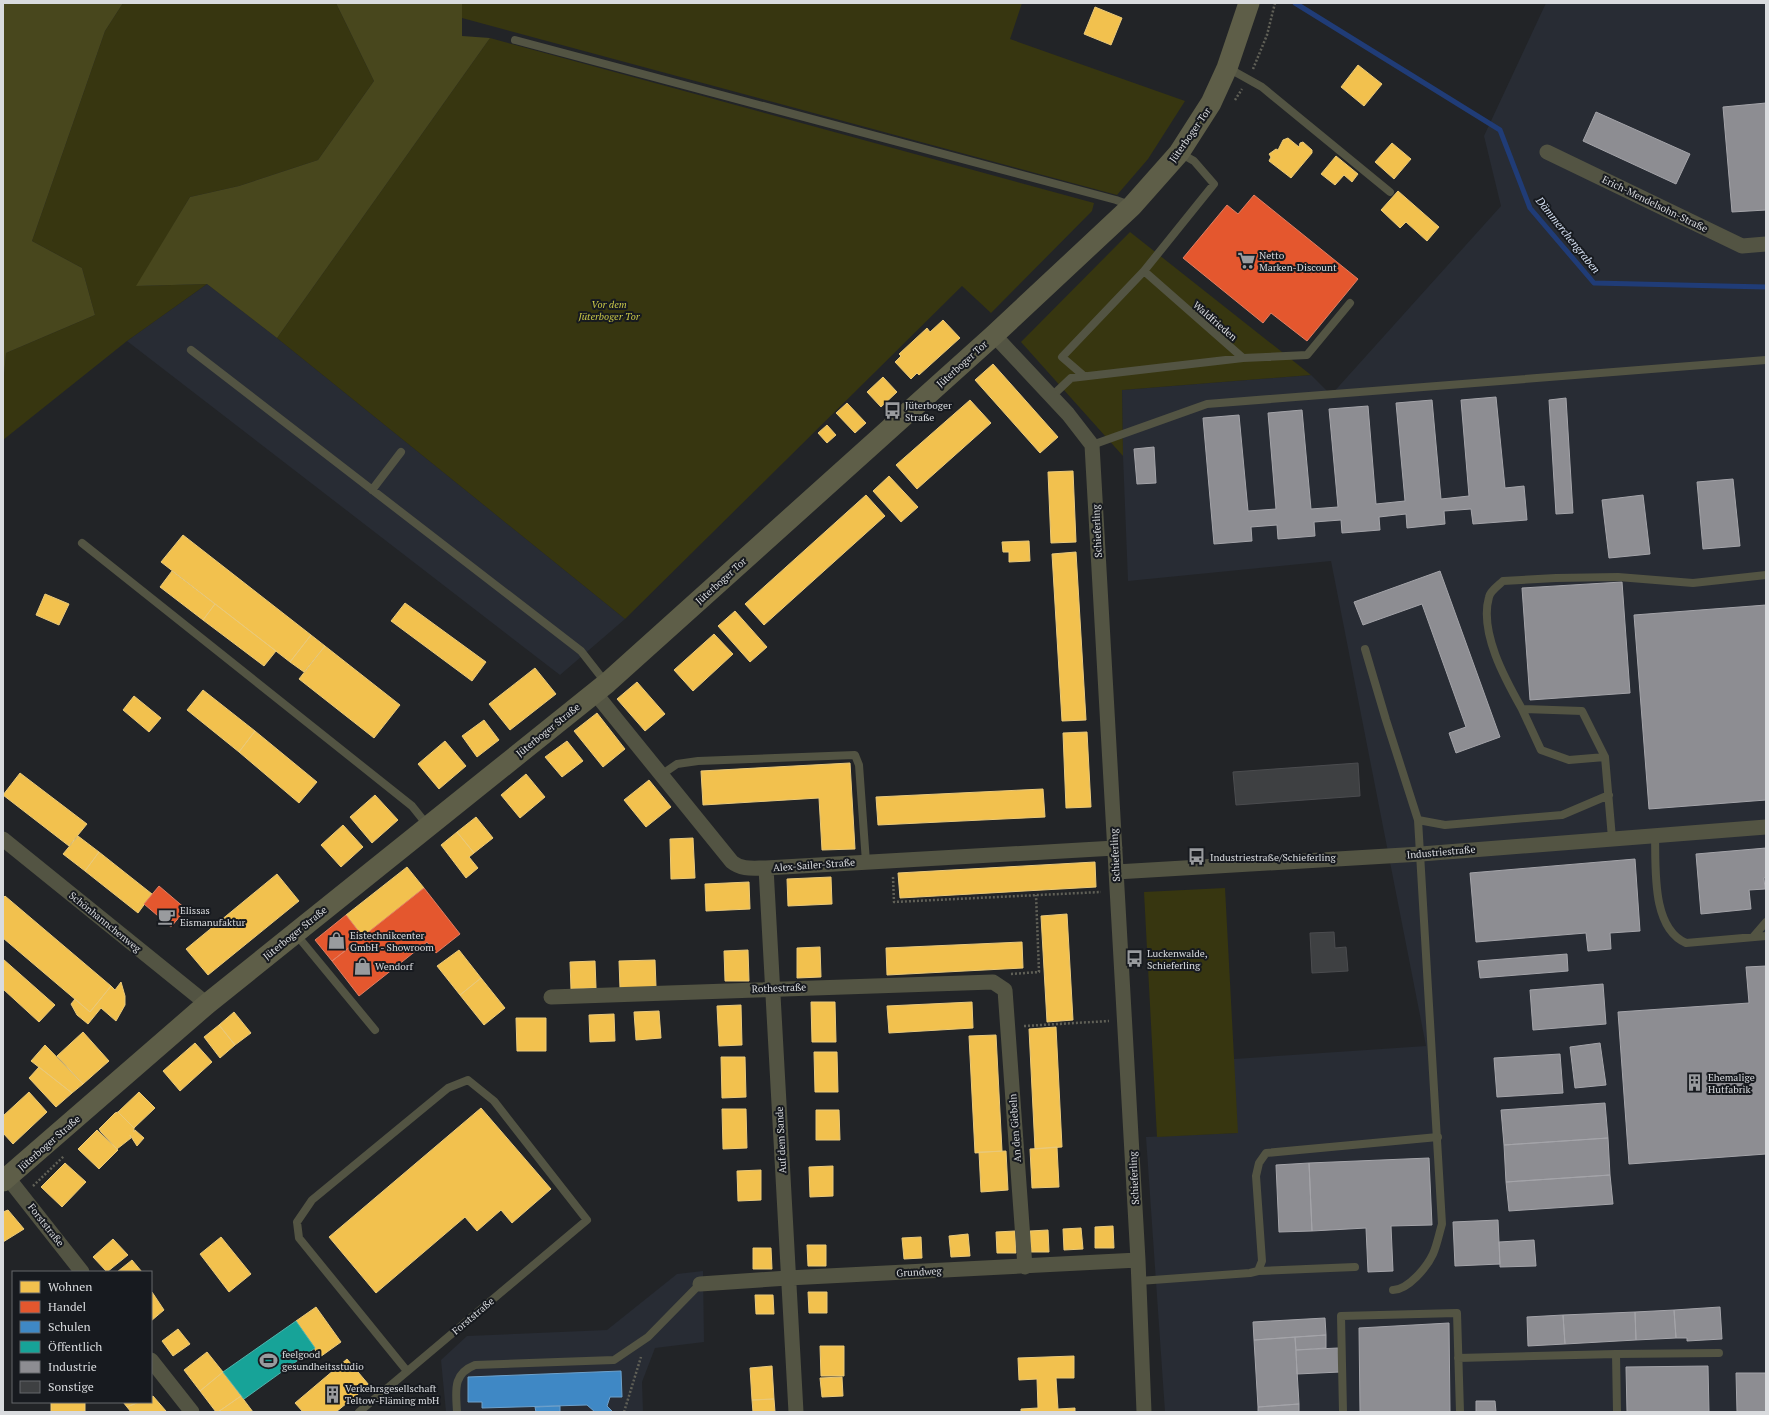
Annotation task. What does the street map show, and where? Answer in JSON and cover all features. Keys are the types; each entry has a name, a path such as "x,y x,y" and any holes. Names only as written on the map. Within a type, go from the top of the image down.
{"main road":[{"name":"Jüterboger Tor","path":"601,688 994,335 1132,206 1179,153 1211,103 1227,68 1250,3"},
{"name":"Jüterboger Straße","path":"6,1180 207,1004 601,688"}],"street":[{"name":"Erich-Mendelsohn-Straße","path":"1547,152 1742,246 1766,244"},
{"path":"994,335 1052,396 1092,445"},
{"name":"Schieferling","path":"1092,445 1138,1260 1144,1412"},
{"name":"Alex-Sailer-Straße","path":"601,688 661,775 732,862 738,867 746,869 766,868 1115,848"},
{"name":"Industriestraße","path":"1116,872 1421,854 1766,827"},
{"name":"Schönhannchenweg","path":"3,839 207,1004"},
{"name":"Auf dem Sande","path":"766,868 796,1412"},
{"name":"Rothestraße","path":"551,997 772,988 993,982 1002,988"},
{"name":"An den Giebeln","path":"1002,988 1007,1028 1025,1266"},
{"name":"Forststraße","path":"6,1180 81,1271"},
{"name":"Grundweg","path":"700,1284 1138,1260"},
{"path":"152,1361 192,1412"}],"lane":[{"path":"515,40 1108,198 1132,206"},
{"path":"1227,68 1262,87 1390,192"},
{"path":"1084,376 1062,357 1144,272 1214,184 1194,161 1179,153"},
{"name":"Waldfrieden","path":"1144,272 1242,358"},
{"path":"1052,396 1071,378 1242,358 1306,355 1350,303"},
{"path":"191,350 581,651 601,688"},
{"path":"1092,445 1207,404 1766,360"},
{"path":"372,490 402,452"},
{"path":"82,543 412,806 428,826"},
{"path":"1604,757 1569,760 1542,750 1504,677 1486,627 1489,596 1503,581 1618,577 1693,583 1766,575"},
{"path":"1365,649 1418,820 1421,854 1424,946 1438,1137 1442,1224 1433,1255 1419,1275 1400,1290 1393,1290"},
{"path":"1522,709 1582,711 1604,757 1609,795 1612,838"},
{"path":"661,775 677,764 698,761 855,755 859,765 866,862"},
{"path":"1418,820 1445,825 1562,815 1609,795"},
{"path":"1655,835 1657,890 1660,910 1668,926 1675,935 1686,943 1766,936"},
{"path":"1753,937 1766,922"},
{"path":"295,932 376,1030"},
{"name":"Forststraße","path":"358,1412 407,1371 587,1220 494,1101 468,1080 448,1088 312,1200 297,1222 299,1238 407,1371"},
{"path":"1258,1271 1262,1261 1256,1176 1259,1163 1266,1153 1438,1137"},
{"path":"1139,1281 1250,1273 1258,1271 1355,1267"},
{"path":"457,1412 456,1387 458,1379 465,1369 475,1365 614,1360 648,1337 700,1284"},
{"path":"1343,1412 1341,1316 1457,1313 1460,1412"},
{"path":"1458,1358 1719,1353"},
{"path":"1616,1354 1617,1412"}],"path":[{"path":"892,860 894,902 1117,891"},
{"path":"1002,988 1009,974 1039,972 1036,895"},
{"path":"1007,1028 1125,1020"},
{"path":"624,1412 648,1337"}],"shaded area":[{"path":"3,3 123,3 105,31 32,241 82,268 95,315 6,353 3,388"},
{"path":"336,3 462,3 462,36 490,38 277,338 207,284 136,286 190,197 239,186 318,160 374,81"},
{"path":"1546,3 1766,3 1766,1412 1165,1412 1146,1137 1237,1133 1234,1129 1234,1059 1426,1046 1331,561 1128,581 1122,390 1311,375 1331,395 1501,206 1484,136"},
{"path":"207,284 277,338 625,619 560,675 127,341"},
{"path":"703,1271 704,1342 655,1348 642,1382 643,1412 446,1412 441,1360 467,1336 607,1330 677,1274"}],"green space":[{"path":"123,3 336,3 374,81 318,160 239,186 190,197 137,286 207,284 127,341 3,440 3,388 6,353 95,315 82,268 32,241 105,31"},
{"path":"462,3 1022,3 1010,39 1185,101 1148,159 1117,195 462,18"},
{"name":"Vor dem Jüterboger Tor","path":"490,38 1094,203 1092,211 991,313 962,286 625,619 277,338"},
{"path":"1130,232 1311,375 1122,390 1123,456 1021,342"},
{"path":"1225,888 1238,1133 1157,1137 1144,892"}],"building: Wohnen":[{"path":"1095,7 1122,18 1111,45 1084,34"},
{"path":"1358,65 1382,84 1364,106 1341,87"},
{"path":"1288,138 1299,147 1300,143 1303,142 1312,150 1312,153 1291,178 1269,161 1271,157 1269,154 1276,149 1278,150 1283,140"},
{"path":"1392,143 1411,159 1394,179 1375,162"},
{"path":"1336,156 1358,174 1352,182 1344,175 1335,185 1321,174"},
{"path":"1398,191 1439,227 1427,241 1406,222 1400,228 1381,210"},
{"path":"943,320 960,338 919,375 917,373 911,379 895,362 901,356 899,354 927,328 930,332"},
{"path":"993,364 1058,437 1040,453 975,380"},
{"path":"883,377 897,392 881,407 867,392"},
{"path":"970,400 991,423 917,489 896,465"},
{"path":"847,403 866,423 855,433 836,413"},
{"path":"827,425 836,435 827,443 818,433"},
{"path":"1073,471 1076,542 1051,543 1048,472"},
{"path":"889,476 918,507 901,522 873,491"},
{"path":"866,495 885,516 764,625 745,604"},
{"path":"183,535 311,635 290,662 161,562"},
{"path":"1029,541 1030,561 1009,562 1009,552 1003,552 1002,542"},
{"path":"1076,552 1086,720 1062,721 1052,554"},
{"path":"172,571 215,604 203,620 160,587"},
{"path":"45,594 69,604 59,625 36,615"},
{"path":"405,603 486,662 472,681 391,621"},
{"path":"215,604 276,651 264,666 203,620"},
{"path":"735,611 767,647 750,662 718,626"},
{"path":"714,634 733,654 693,691 674,670"},
{"path":"311,635 325,646 304,672 290,662"},
{"path":"325,646 400,705 374,738 299,679"},
{"path":"535,668 556,694 510,730 489,704"},
{"path":"637,682 665,714 645,731 617,699"},
{"path":"203,690 255,731 239,752 187,710"},
{"path":"134,696 161,718 149,732 123,710"},
{"path":"597,713 625,749 603,767 574,731"},
{"path":"484,720 499,740 477,757 462,736"},
{"path":"255,731 317,782 299,803 239,752"},
{"path":"1087,732 1091,807 1066,808 1063,733"},
{"path":"445,741 466,766 439,789 418,764"},
{"path":"567,741 583,761 562,777 545,757"},
{"path":"850,763 855,849 822,850 819,798 703,805 701,771"},
{"path":"20,773 87,824 69,846 3,795"},
{"path":"526,774 545,797 520,818 501,795"},
{"path":"649,780 671,807 646,827 624,800"},
{"path":"1043,789 1045,817 878,825 876,797"},
{"path":"375,795 398,820 372,843 350,817"},
{"path":"476,817 493,838 474,853 457,832"},
{"path":"343,825 363,847 341,867 321,845"},
{"path":"457,832 474,853 469,857 478,868 466,878 441,845"},
{"path":"78,836 99,852 85,871 63,854"},
{"path":"693,838 695,878 671,879 670,839"},
{"path":"99,852 152,894 138,913 85,871"},
{"path":"1095,862 1096,887 900,898 898,873"},
{"path":"407,867 424,888 363,937 346,915"},
{"path":"277,874 299,901 208,975 186,949"},
{"path":"831,877 832,904 788,906 787,879"},
{"path":"749,882 750,909 706,911 705,884"},
{"path":"5,896 111,986 90,1012 3,938 3,898"},
{"path":"1067,914 1073,1020 1047,1022 1041,916"},
{"path":"1022,942 1023,968 887,975 886,948"},
{"path":"820,947 821,977 797,978 797,948"},
{"path":"459,950 481,978 460,995 437,966"},
{"path":"748,950 749,981 725,981 724,951"},
{"path":"3,959 55,1005 39,1022 3,989"},
{"path":"655,960 656,987 620,988 619,961"},
{"path":"595,961 596,988 571,989 570,962"},
{"path":"481,978 505,1008 484,1025 460,995"},
{"path":"121,982 125,996 125,1005 116,1021 101,1008 88,1024 77,1015 71,1004 75,999 90,1012 111,986 115,990"},
{"path":"811,1002 835,1002 836,1042 812,1042"},
{"path":"972,1002 973,1028 889,1033 887,1006"},
{"path":"741,1005 742,1045 719,1046 717,1006"},
{"path":"659,1011 661,1038 636,1040 634,1012"},
{"path":"234,1012 251,1033 235,1045 219,1025"},
{"path":"614,1014 615,1041 590,1042 589,1015"},
{"path":"516,1018 546,1018 546,1051 517,1051"},
{"path":"219,1025 235,1045 220,1058 204,1037"},
{"path":"1056,1027 1062,1147 1035,1149 1029,1029"},
{"path":"83,1032 109,1061 83,1084 57,1056"},
{"path":"996,1035 1002,1151 975,1153 969,1036"},
{"path":"195,1043 212,1062 180,1091 163,1071"},
{"path":"45,1045 83,1084 72,1093 31,1061"},
{"path":"814,1052 837,1052 838,1092 815,1092"},
{"path":"721,1057 745,1057 746,1097 722,1098"},
{"path":"39,1067 72,1093 56,1107 29,1078"},
{"path":"29,1092 47,1112 13,1144 3,1133 3,1116"},
{"path":"139,1092 155,1108 134,1128 118,1112"},
{"path":"481,1108 551,1189 512,1223 501,1210 477,1231 465,1217 376,1293 329,1237"},
{"path":"722,1109 746,1109 747,1148 723,1149"},
{"path":"816,1110 839,1110 840,1140 816,1140"},
{"path":"118,1112 134,1128 134,1132 135,1130 144,1138 137,1146 130,1135 131,1138 117,1149 99,1129 115,1113"},
{"path":"97,1130 118,1150 99,1169 78,1149"},
{"path":"1057,1147 1059,1187 1032,1188 1030,1149"},
{"path":"1006,1151 1008,1190 981,1192 979,1152"},
{"path":"65,1163 86,1182 62,1207 41,1187"},
{"path":"833,1166 833,1196 810,1197 809,1167"},
{"path":"761,1170 761,1200 738,1201 737,1171"},
{"path":"8,1210 24,1229 3,1242 3,1212"},
{"path":"1113,1226 1114,1248 1095,1248 1095,1227"},
{"path":"1081,1228 1083,1249 1064,1250 1063,1229"},
{"path":"1048,1230 1049,1252 1031,1252 1030,1231"},
{"path":"1015,1231 1016,1253 997,1253 996,1232"},
{"path":"968,1234 970,1256 951,1257 949,1236"},
{"path":"221,1237 251,1274 229,1292 200,1254"},
{"path":"921,1237 922,1258 904,1259 902,1238"},
{"path":"113,1239 128,1255 108,1271 106,1271 93,1257"},
{"path":"807,1245 826,1245 826,1266 808,1266"},
{"path":"753,1248 771,1248 772,1269 753,1269"},
{"path":"132,1260 141,1271 118,1271"},
{"path":"152,1292 164,1310 152,1320"},
{"path":"808,1292 827,1292 827,1313 809,1313"},
{"path":"755,1295 773,1295 774,1314 756,1314"},
{"path":"316,1307 341,1342 320,1357 296,1321"},
{"path":"178,1329 190,1344 173,1356 162,1341"},
{"path":"820,1346 844,1346 844,1376 821,1376"},
{"path":"207,1352 223,1372 200,1391 184,1370"},
{"path":"1074,1356 1074,1378 1056,1378 1058,1409 1075,1408 1075,1412 1021,1412 1021,1409 1038,1408 1037,1379 1019,1380 1018,1358"},
{"name":"Verkehrsgesellschaft Teltow-Fläming mbH","path":"347,1359 369,1385 336,1412 303,1412 295,1403"},
{"path":"772,1366 774,1399 752,1400 750,1368"},
{"path":"223,1372 241,1396 216,1412 200,1391"},
{"path":"842,1377 843,1396 822,1397 820,1378"},
{"path":"152,1396 166,1411 165,1412 131,1412 127,1407 137,1403 152,1403"},
{"path":"241,1396 253,1412 218,1412"},
{"path":"774,1399 775,1412 753,1412 752,1400"},
{"path":"51,1403 85,1403 85,1412 51,1412"},
{"path":"124,1403 137,1403 127,1407"}],"building: Handel":[{"path":"1254,195 1358,279 1307,341 1271,313 1263,323 1183,258 1227,205 1238,214"},
{"path":"159,886 186,909 171,927 144,904"},
{"path":"424,888 460,934 436,953 427,942 359,996 332,961"},
{"path":"346,915 363,937 332,961 315,940"}],"building: Schulen":[{"path":"621,1371 622,1397 610,1397 607,1406 613,1412 595,1412 587,1405 482,1408 482,1402 468,1402 468,1377"},
{"path":"560,1406 560,1412 536,1412 535,1407"}],"building: Öffentlich":[{"name":"feelgood gesundheitsstudio","path":"296,1321 315,1348 244,1399 223,1372"}],"building: Industrie":[{"path":"1766,103 1766,210 1732,212 1723,107"},
{"path":"1596,112 1690,154 1676,184 1583,141"},
{"path":"1496,397 1505,488 1524,486 1527,520 1473,524 1471,509 1444,511 1445,524 1407,528 1406,514 1379,517 1380,530 1342,533 1341,520 1314,522 1315,536 1278,539 1277,525 1251,527 1252,541 1214,544 1203,418 1239,415 1248,511 1276,509 1268,413 1302,410 1311,509 1338,507 1329,409 1368,406 1376,504 1405,501 1396,403 1432,400 1441,499 1469,496 1461,400"},
{"path":"1566,398 1573,513 1556,514 1549,400"},
{"path":"1154,447 1156,483 1137,484 1134,449"},
{"path":"1733,479 1740,546 1703,549 1697,482"},
{"path":"1643,495 1650,554 1609,558 1602,500"},
{"path":"1440,571 1500,737 1456,753 1449,733 1466,727 1422,604 1363,625 1354,602"},
{"path":"1622,582 1630,693 1530,700 1522,588"},
{"path":"1766,605 1766,800 1649,809 1634,615"},
{"path":"1766,848 1766,877 1764,878 1765,889 1749,890 1751,909 1701,914 1696,854"},
{"path":"1635,859 1640,931 1610,933 1611,949 1588,951 1586,933 1476,942 1470,873"},
{"path":"1567,954 1568,971 1480,978 1478,961"},
{"name":"Ehemalige Hutfabrik","path":"1766,966 1766,1154 1629,1164 1618,1012 1749,1003 1746,967"},
{"path":"1603,984 1606,1024 1533,1030 1530,990"},
{"path":"1600,1043 1606,1085 1575,1088 1570,1047"},
{"path":"1560,1054 1563,1093 1497,1097 1494,1058"},
{"path":"1605,1103 1608,1138 1504,1145 1501,1110"},
{"path":"1608,1138 1610,1175 1506,1182 1504,1145"},
{"path":"1429,1158 1432,1225 1391,1226 1393,1271 1368,1272 1366,1228 1312,1231 1309,1163"},
{"path":"1309,1163 1312,1231 1279,1232 1276,1165"},
{"path":"1610,1175 1613,1204 1509,1211 1506,1182"},
{"path":"1498,1220 1500,1264 1455,1266 1453,1222"},
{"path":"1534,1240 1536,1266 1500,1267 1499,1242"},
{"path":"1720,1307 1722,1339 1687,1341 1687,1338 1676,1338 1674,1310"},
{"path":"1674,1310 1676,1338 1636,1340 1635,1312"},
{"path":"1635,1312 1636,1340 1565,1344 1563,1315"},
{"path":"1563,1315 1565,1344 1528,1346 1527,1317"},
{"path":"1325,1318 1326,1335 1254,1340 1253,1322"},
{"path":"1449,1323 1450,1412 1360,1412 1359,1328"},
{"path":"1326,1335 1326,1348 1296,1350 1295,1337"},
{"path":"1295,1337 1299,1404 1258,1407 1254,1340"},
{"path":"1338,1348 1340,1372 1297,1374 1296,1350"},
{"path":"1708,1366 1709,1412 1627,1412 1626,1367"},
{"path":"1736,1373 1766,1373 1766,1412 1737,1412"},
{"path":"1476,1401 1495,1401 1496,1412 1476,1412"},
{"path":"1299,1404 1299,1412 1258,1412 1258,1407"}],"building: Sonstige":[{"path":"1358,763 1360,796 1236,805 1233,772"},
{"path":"1334,932 1335,948 1346,947 1348,971 1312,973 1310,933"}],"waterway":[{"name":"Dämmerchengraben","path":"1295,3 1500,130 1530,208 1594,283 1766,287"}],"place":[{"name":"Netto Marken-Discount","path":"1246,261"},
{"name":"Jüterboger Straße","path":"892,411"},
{"name":"Industriestraße/Schieferling","path":"1197,857"},
{"name":"Elissas Eismanufaktur","path":"167,916"},
{"name":"Eistechnikcenter GmbH - Showroom","path":"337,941"},
{"name":"Luckenwalde, Schieferling","path":"1134,959"},
{"name":"Wendorf","path":"362,966"},
{"name":"Ehemalige Hutfabrik","path":"1695,1083"},
{"name":"feelgood gesundheitsstudio","path":"269,1360"},
{"name":"Verkehrsgesellschaft Teltow-Fläming mbH","path":"332,1394"}]}
